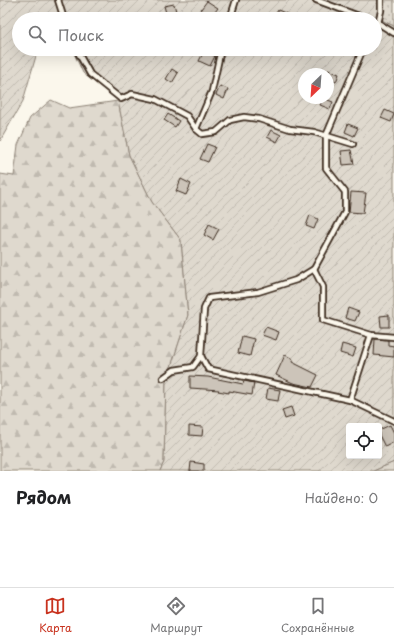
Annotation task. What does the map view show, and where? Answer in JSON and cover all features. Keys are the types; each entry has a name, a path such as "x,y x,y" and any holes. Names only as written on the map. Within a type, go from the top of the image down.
{"lane":[{"path":"58,0 62,12"},
{"path":"232,12 236,0"},
{"path":"316,0 349,12"},
{"path":"381,0 381,12"},
{"path":"382,26 394,37"},
{"path":"388,31 394,33"},
{"path":"80,56 90,74 121,99 132,94 155,99 187,116 196,129 202,134 216,132 230,120 244,117 259,119 290,129 314,132 353,144"},
{"path":"196,129 212,91 220,56"},
{"path":"360,56 326,136 326,168 345,192 345,212 314,269 296,280 258,292 210,298 204,309 201,356 208,369 350,400 394,421"},
{"path":"314,269 323,287 323,320 371,334 394,337"},
{"path":"350,400 371,334"},
{"path":"163,378 174,370 193,367 201,356"}],"green space":[{"path":"0,0 378,0 381,12 12,12 12,56 36,56 23,101 0,141"},
{"path":"378,0 394,0 394,26 383,21"},
{"path":"382,17 383,21 394,26 394,462 373,471 160,471 164,462 166,382 188,315 181,240 152,202 129,155 118,101 83,73 75,56 382,56"},
{"path":"51,100 69,108 118,101 129,155 152,202 181,240 188,315 166,382 164,462 160,471 0,471 0,174 14,176 18,145 30,118"},
{"path":"394,462 394,471 373,471"}],"building":[{"path":"207,1 218,8 215,12 199,12"},
{"path":"174,4 176,11 166,12 164,6"},
{"path":"202,56 215,56 210,66 199,61"},
{"path":"172,69 178,73 172,83 166,79"},
{"path":"334,72 339,74 336,82 334,81"},
{"path":"220,86 228,89 224,99 216,95"},
{"path":"320,104 332,104 330,109"},
{"path":"385,110 394,114 391,122 381,118"},
{"path":"168,114 179,121 175,127 164,120"},
{"path":"348,124 358,128 354,136 345,132"},
{"path":"271,130 281,135 277,142 267,137"},
{"path":"207,144 215,147 208,162 200,159"},
{"path":"351,150 354,164 343,165 341,151"},
{"path":"181,179 191,184 186,195 176,191"},
{"path":"351,192 366,193 363,213 349,212"},
{"path":"310,215 318,219 314,229 306,226"},
{"path":"209,224 219,229 213,240 204,235"},
{"path":"348,308 359,312 355,321 345,318"},
{"path":"389,315 389,327 381,327 380,316"},
{"path":"266,327 279,332 276,340 262,335"},
{"path":"242,336 254,339 250,356 238,353"},
{"path":"375,339 388,340 388,345 394,346 394,357 374,355"},
{"path":"342,344 356,348 353,357 340,353"},
{"path":"285,355 293,359 292,362 318,375 312,387 293,383 276,375"},
{"path":"190,376 208,377 243,384 244,381 254,383 252,395 229,391 229,393 218,391 219,390 190,388"},
{"path":"268,388 280,390 278,401 266,399"},
{"path":"291,407 294,416 285,419 282,410"},
{"path":"390,425 394,433 394,442 385,447 382,441 382,429"},
{"path":"189,426 203,427 202,436 189,435"},
{"path":"191,462 204,464 204,471 190,471"}]}
